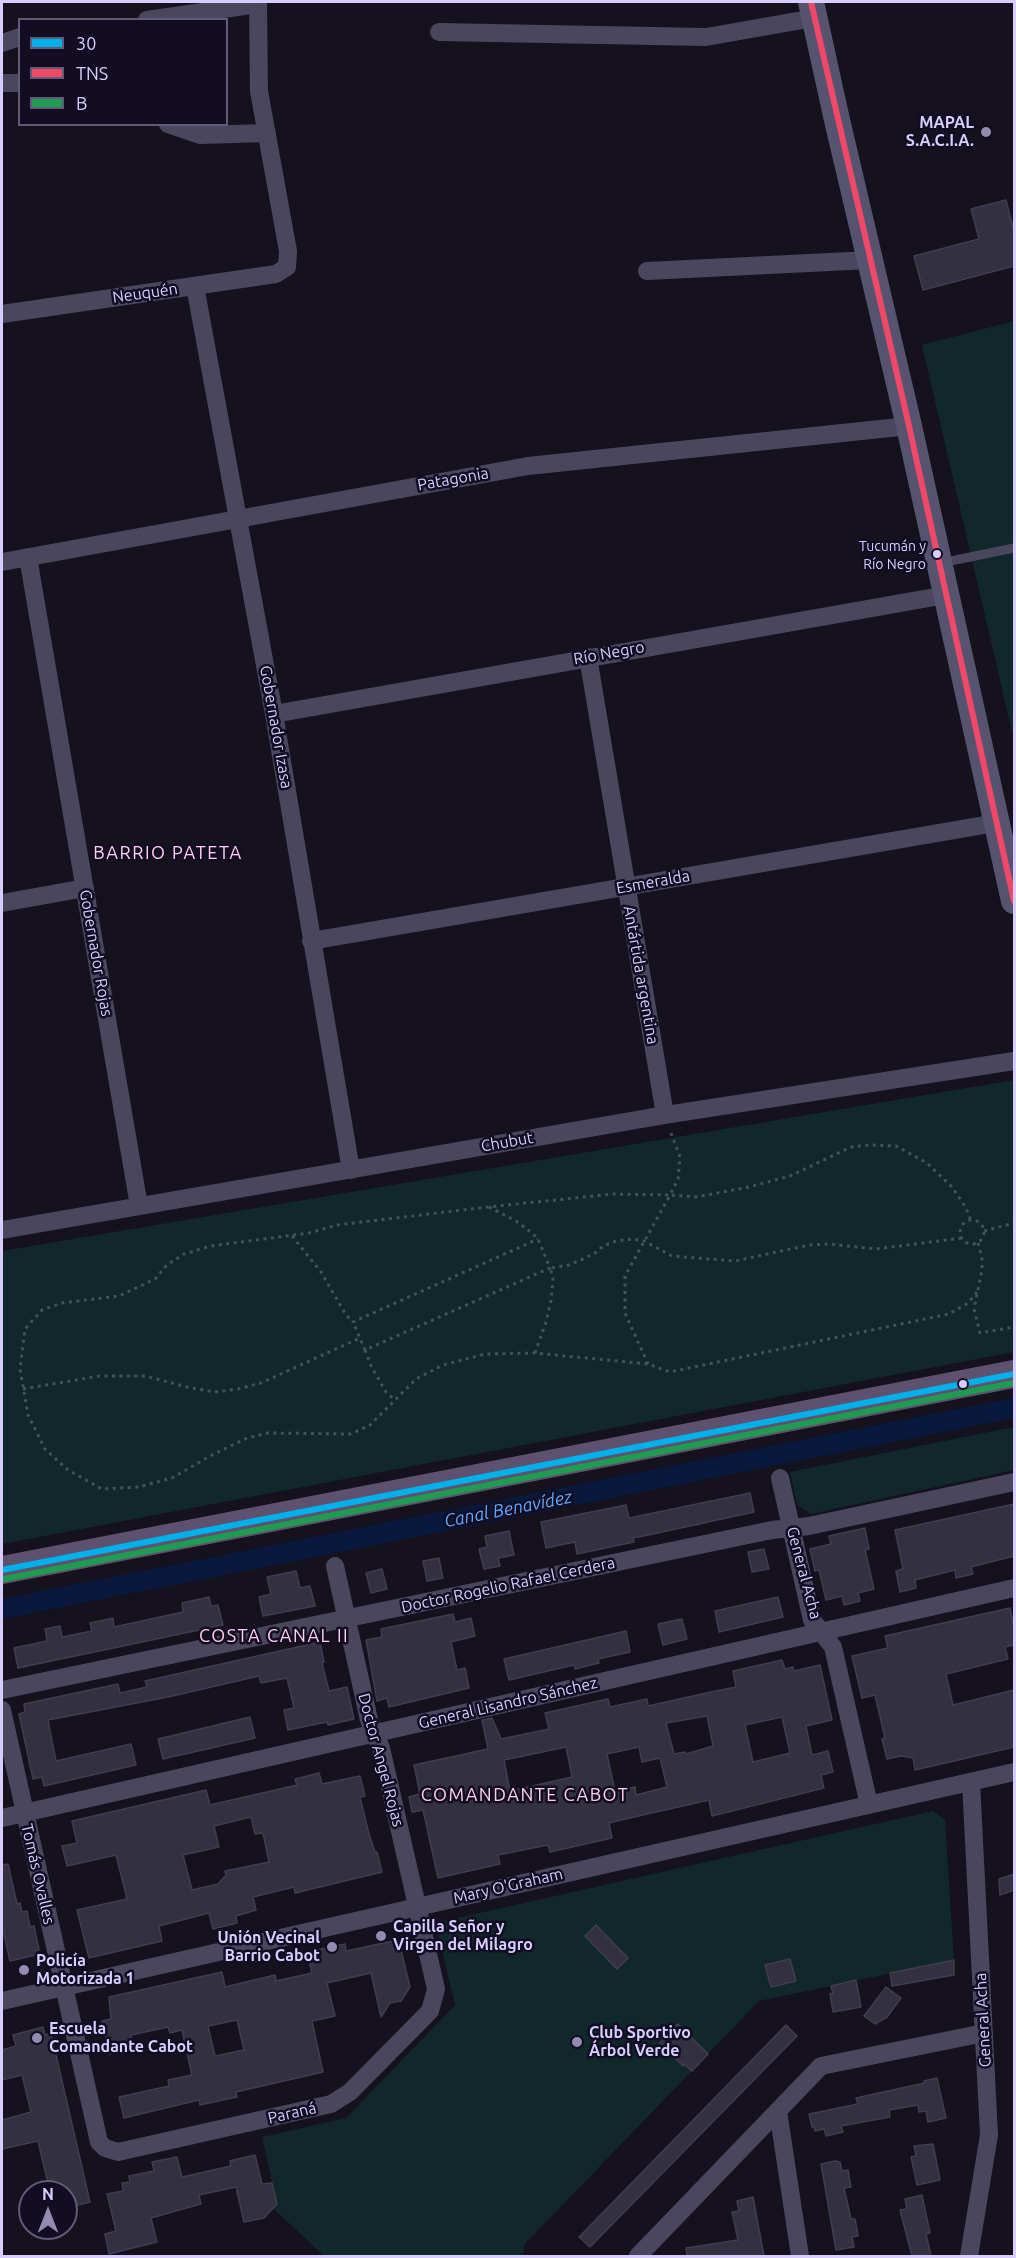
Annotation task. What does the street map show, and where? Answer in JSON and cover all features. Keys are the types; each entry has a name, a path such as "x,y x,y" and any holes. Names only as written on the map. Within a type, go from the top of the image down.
{"main road":[{"path":"812,10 909,426 1014,901"},
{"path":"2,1570 1014,1374"}],"street":[{"path":"160,18 258,3 259,91 267,133 200,135 174,126"},
{"path":"439,32 706,38 812,10"},
{"path":"2,44 18,38"},
{"path":"2,83 18,83"},
{"name":"Neuquén","path":"2,314 276,274 287,267 288,251 267,133"},
{"path":"647,271 870,260"},
{"name":"Gobernador Izasa","path":"195,286 274,714 310,941 351,1170"},
{"name":"Patagonia","path":"2,562 528,466 909,426"},
{"name":"Gobernador Rojas","path":"28,557 139,1206"},
{"name":"Río Negro","path":"274,714 946,595"},
{"name":"Antártida argentina","path":"588,657 625,887 666,1115"},
{"name":"Esmeralda","path":"310,941 996,823"},
{"path":"2,903 85,888"},
{"name":"Chubut","path":"2,1230 666,1115 1014,1061"},
{"name":"General Acha","path":"780,1478 812,1620 833,1647 869,1805"},
{"name":"Doctor Rogelio Rafael Cerdera","path":"2,1690 1014,1482"},
{"name":"Doctor Angel Rojas","path":"335,1566 369,1720 381,1748 436,1989"},
{"name":"General Lisandro Sánchez","path":"2,1818 1014,1588"},
{"name":"Tomás Ovalles","path":"2,1710 99,2142"},
{"name":"Mary O'Graham","path":"2,2001 1014,1772"},
{"name":"General Acha","path":"969,2256 989,2135 971,1782"},
{"name":"Paraná","path":"99,2142 105,2148 118,2152 335,2102 350,2092 430,2011 436,1989"},
{"path":"638,2256 821,2066 984,2033"},
{"path":"778,2111 800,2256"}],"lane":[{"path":"939,564 1014,548"}],"path":[{"path":"648,1364 625,1313 625,1276 678,1179 680,1157 666,1115"},
{"path":"971,1221 966,1208 952,1187 927,1163 896,1146 871,1145 851,1147 790,1176 696,1197 613,1194 337,1225 309,1233 211,1246 184,1254 167,1265 155,1279 119,1296 62,1303 42,1310 25,1329 20,1369 28,1415 45,1449 68,1470 102,1489 139,1487 172,1478 247,1438 268,1433 351,1434 370,1425 416,1379 443,1365 485,1354 535,1353 648,1364 670,1372 920,1322 949,1314 968,1303 976,1292"},
{"path":"488,1207 516,1221 537,1239 554,1278 546,1322 535,1353"},
{"path":"365,1350 550,1268 569,1265 583,1259 603,1246 616,1241 632,1239 644,1241 672,1256 735,1261 809,1245 829,1244 876,1249 962,1238 969,1243 978,1243 984,1236 980,1223 967,1222 961,1229 962,1238"},
{"path":"984,1231 1014,1223"},
{"path":"291,1235 321,1272 346,1315 353,1322 371,1366 386,1392 394,1399"},
{"path":"353,1322 537,1239"},
{"path":"978,1243 982,1257 982,1270 974,1309 980,1333 1014,1327"},
{"path":"23,1389 99,1376 145,1376 216,1392 238,1389 261,1383 360,1338"}],"green space":[{"path":"1014,321 1014,740 922,345"},
{"path":"1014,1080 1014,1352 2,1544 2,1251"},
{"path":"1014,1427 1014,1470 811,1514 797,1505 790,1472"},
{"name":"Club Sportivo Árbol Verde","path":"933,1811 945,1820 954,1960 759,2001 524,2245 523,2256 324,2256 273,2208 277,2204 262,2137 346,2118 455,2005 438,1934 444,1921"}],"building":[{"path":"1006,200 1014,231 1014,266 923,290 914,256 979,239 971,209"},
{"path":"750,1493 754,1512 633,1538 634,1542 577,1554 575,1542 546,1548 541,1522 626,1505 629,1518"},
{"path":"1014,1504 1014,1556 971,1567 973,1574 956,1578 955,1570 915,1580 916,1588 900,1592 896,1571 903,1569 895,1530"},
{"path":"865,1528 869,1549 865,1550 874,1589 858,1593 860,1601 844,1605 842,1596 826,1600 819,1570 815,1571 810,1549 831,1544 829,1536"},
{"path":"509,1531 514,1555 498,1558 500,1566 484,1569 479,1549 487,1547 485,1536"},
{"path":"764,1549 769,1569 752,1572 748,1552"},
{"path":"439,1558 443,1578 427,1581 423,1561"},
{"path":"382,1569 387,1589 371,1593 366,1573"},
{"path":"296,1571 300,1588 310,1586 315,1606 263,1616 259,1597 271,1594 267,1577"},
{"path":"209,1597 211,1606 218,1605 223,1625 18,1668 14,1648 47,1641 45,1629 60,1626 62,1637 92,1631 90,1623 113,1618 114,1627 183,1612 182,1603"},
{"path":"778,1597 783,1617 719,1632 715,1611"},
{"path":"1010,1608 1014,1628 1014,1645 1005,1647 1008,1659 946,1674 953,1705 1014,1690 1014,1747 915,1770 913,1758 901,1756 887,1759 882,1739 885,1738 875,1695 862,1698 852,1656 888,1648 885,1636"},
{"path":"453,1614 455,1622 471,1618 475,1636 451,1642 457,1670 465,1668 469,1688 389,1707 387,1698 377,1701 366,1640 382,1637 381,1629"},
{"path":"682,1619 687,1639 663,1645 658,1624"},
{"path":"626,1631 630,1652 598,1659 599,1663 575,1669 574,1665 509,1680 504,1659"},
{"path":"320,1642 324,1662 322,1663 329,1691 347,1687 354,1719 288,1730 284,1710 294,1708 287,1678 261,1683 259,1676 168,1697 48,1720 56,1761 131,1744 136,1765 44,1786 42,1777 33,1779 19,1714 25,1712 24,1704 118,1684 120,1693 147,1687 145,1681"},
{"path":"782,1660 785,1669 793,1667 794,1671 820,1665 832,1720 806,1726 812,1755 828,1751 833,1772 821,1775 824,1788 712,1816 709,1800 621,1820 609,1823 612,1838 550,1852 548,1845 498,1855 500,1864 438,1878 423,1810 412,1812 409,1797 420,1794 414,1765 488,1749 482,1720 492,1718 501,1739 549,1729 545,1713 608,1699 610,1707 647,1699 648,1706 736,1687 733,1671","holes":["707,1716 713,1746 686,1754 685,1752 674,1754 666,1723","782,1717 790,1753 753,1762 745,1725","566,1747 572,1777 510,1791 504,1760","639,1747 642,1762 660,1758 667,1787 636,1795 635,1787 615,1791 607,1754"]},
{"path":"250,1717 255,1738 163,1759 158,1739"},
{"path":"319,1773 322,1784 360,1776 365,1796 360,1797 382,1872 295,1893 294,1887 253,1897 256,1910 236,1916 237,1923 213,1929 209,1913 159,1926 162,1941 89,1958 77,1910 127,1899 116,1855 67,1866 62,1846 77,1843 72,1821 206,1790 210,1805 297,1785 295,1779","holes":["251,1817 255,1834 263,1833 269,1862 225,1871 226,1875 218,1884 192,1890 183,1855 219,1847 214,1826"]},
{"path":"8,1864 17,1904 20,1903 22,1912 27,1911 30,1927 34,1926 39,1950 35,1951 36,1955 10,1961 4,1934 2,1934 2,1865"},
{"path":"1014,1874 1014,1890 1000,1895 999,1879"},
{"path":"596,1925 628,1958 617,1969 585,1936"},
{"path":"393,1941 400,1946 410,1987 401,2001 390,2003 381,2017 371,1973 327,1983 335,2016 312,2021 323,2072 236,2092 237,2097 200,2105 199,2100 124,2118 119,2097 169,2086 168,2080 192,2075 182,2030 170,2033 168,2027 131,2035 134,2048 109,2054 102,2021 111,2019 109,1997 222,1972 225,1987 275,1975 276,1981 312,1973 307,1952 345,1944 346,1951","holes":["237,2020 244,2050 215,2056 208,2026"]},
{"path":"790,1959 796,1981 771,1987 765,1965"},
{"path":"954,1960 954,1975 892,1986 890,1973"},
{"path":"856,1980 861,2007 833,2012 831,1986"},
{"path":"886,1987 901,1998 887,2017 875,2024 864,2016"},
{"path":"678,2024 708,2054 692,2071 684,2064 683,2066 660,2043"},
{"path":"786,2025 797,2036 590,2247 579,2237"},
{"path":"43,2027 45,2035 51,2033 90,2202 78,2205 78,2180 47,2180 38,2141 2,2149 2,2120 31,2112 22,2075 2,2080 2,2050 16,2046 13,2035"},
{"path":"937,2078 946,2118 928,2122 926,2111 919,2112 918,2105 889,2110 890,2117 841,2126 843,2132 826,2136 824,2129 815,2131 812,2127 809,2114 858,2104 856,2098"},
{"path":"933,2144 940,2180 917,2185 911,2157 916,2156 914,2146"},
{"path":"255,2155 262,2184 272,2183 277,2204 264,2218 244,2222 236,2187 199,2195 201,2204 151,2218 157,2242 109,2254 105,2234 116,2231 107,2194 123,2191 122,2183 130,2182 129,2176 154,2171 152,2162 177,2157 182,2177 231,2166 230,2161"},
{"path":"840,2162 842,2171 848,2170 851,2187 844,2188 851,2219 855,2219 858,2236 852,2237 854,2247 836,2250 821,2164"},
{"path":"922,2195 930,2233 926,2234 931,2256 912,2256 900,2210 907,2209 905,2199"},
{"path":"753,2197 764,2256 687,2256 686,2248 738,2240 732,2212 739,2211 737,2201"}],"waterway":[{"name":"Canal Benavídez","path":"2,1609 1014,1408"}],"transit line":[{"name":"TNS","path":"811,2 909,426 1014,901"},
{"name":"30","path":"2,1570 1014,1374"},
{"name":"B","path":"4,1579 1014,1383"}],"place":[{"name":"MAPAL S.A.C.I.A.","path":"986,132"},
{"name":"Tucumán y Río Negro","path":"937,554"},
{"name":"Capilla Señor y Virgen del Milagro","path":"381,1936"},
{"name":"Unión Vecinal Barrio Cabot","path":"332,1947"},
{"name":"Policía Motorizada 1","path":"24,1970"},
{"name":"Escuela Comandante Cabot","path":"37,2038"},
{"name":"Club Sportivo Árbol Verde","path":"577,2042"}],"district":[{"name":"BARRIO PATETA","path":"168,853"},
{"name":"COSTA CANAL II","path":"274,1636"},
{"name":"COMANDANTE CABOT","path":"525,1795"}]}
